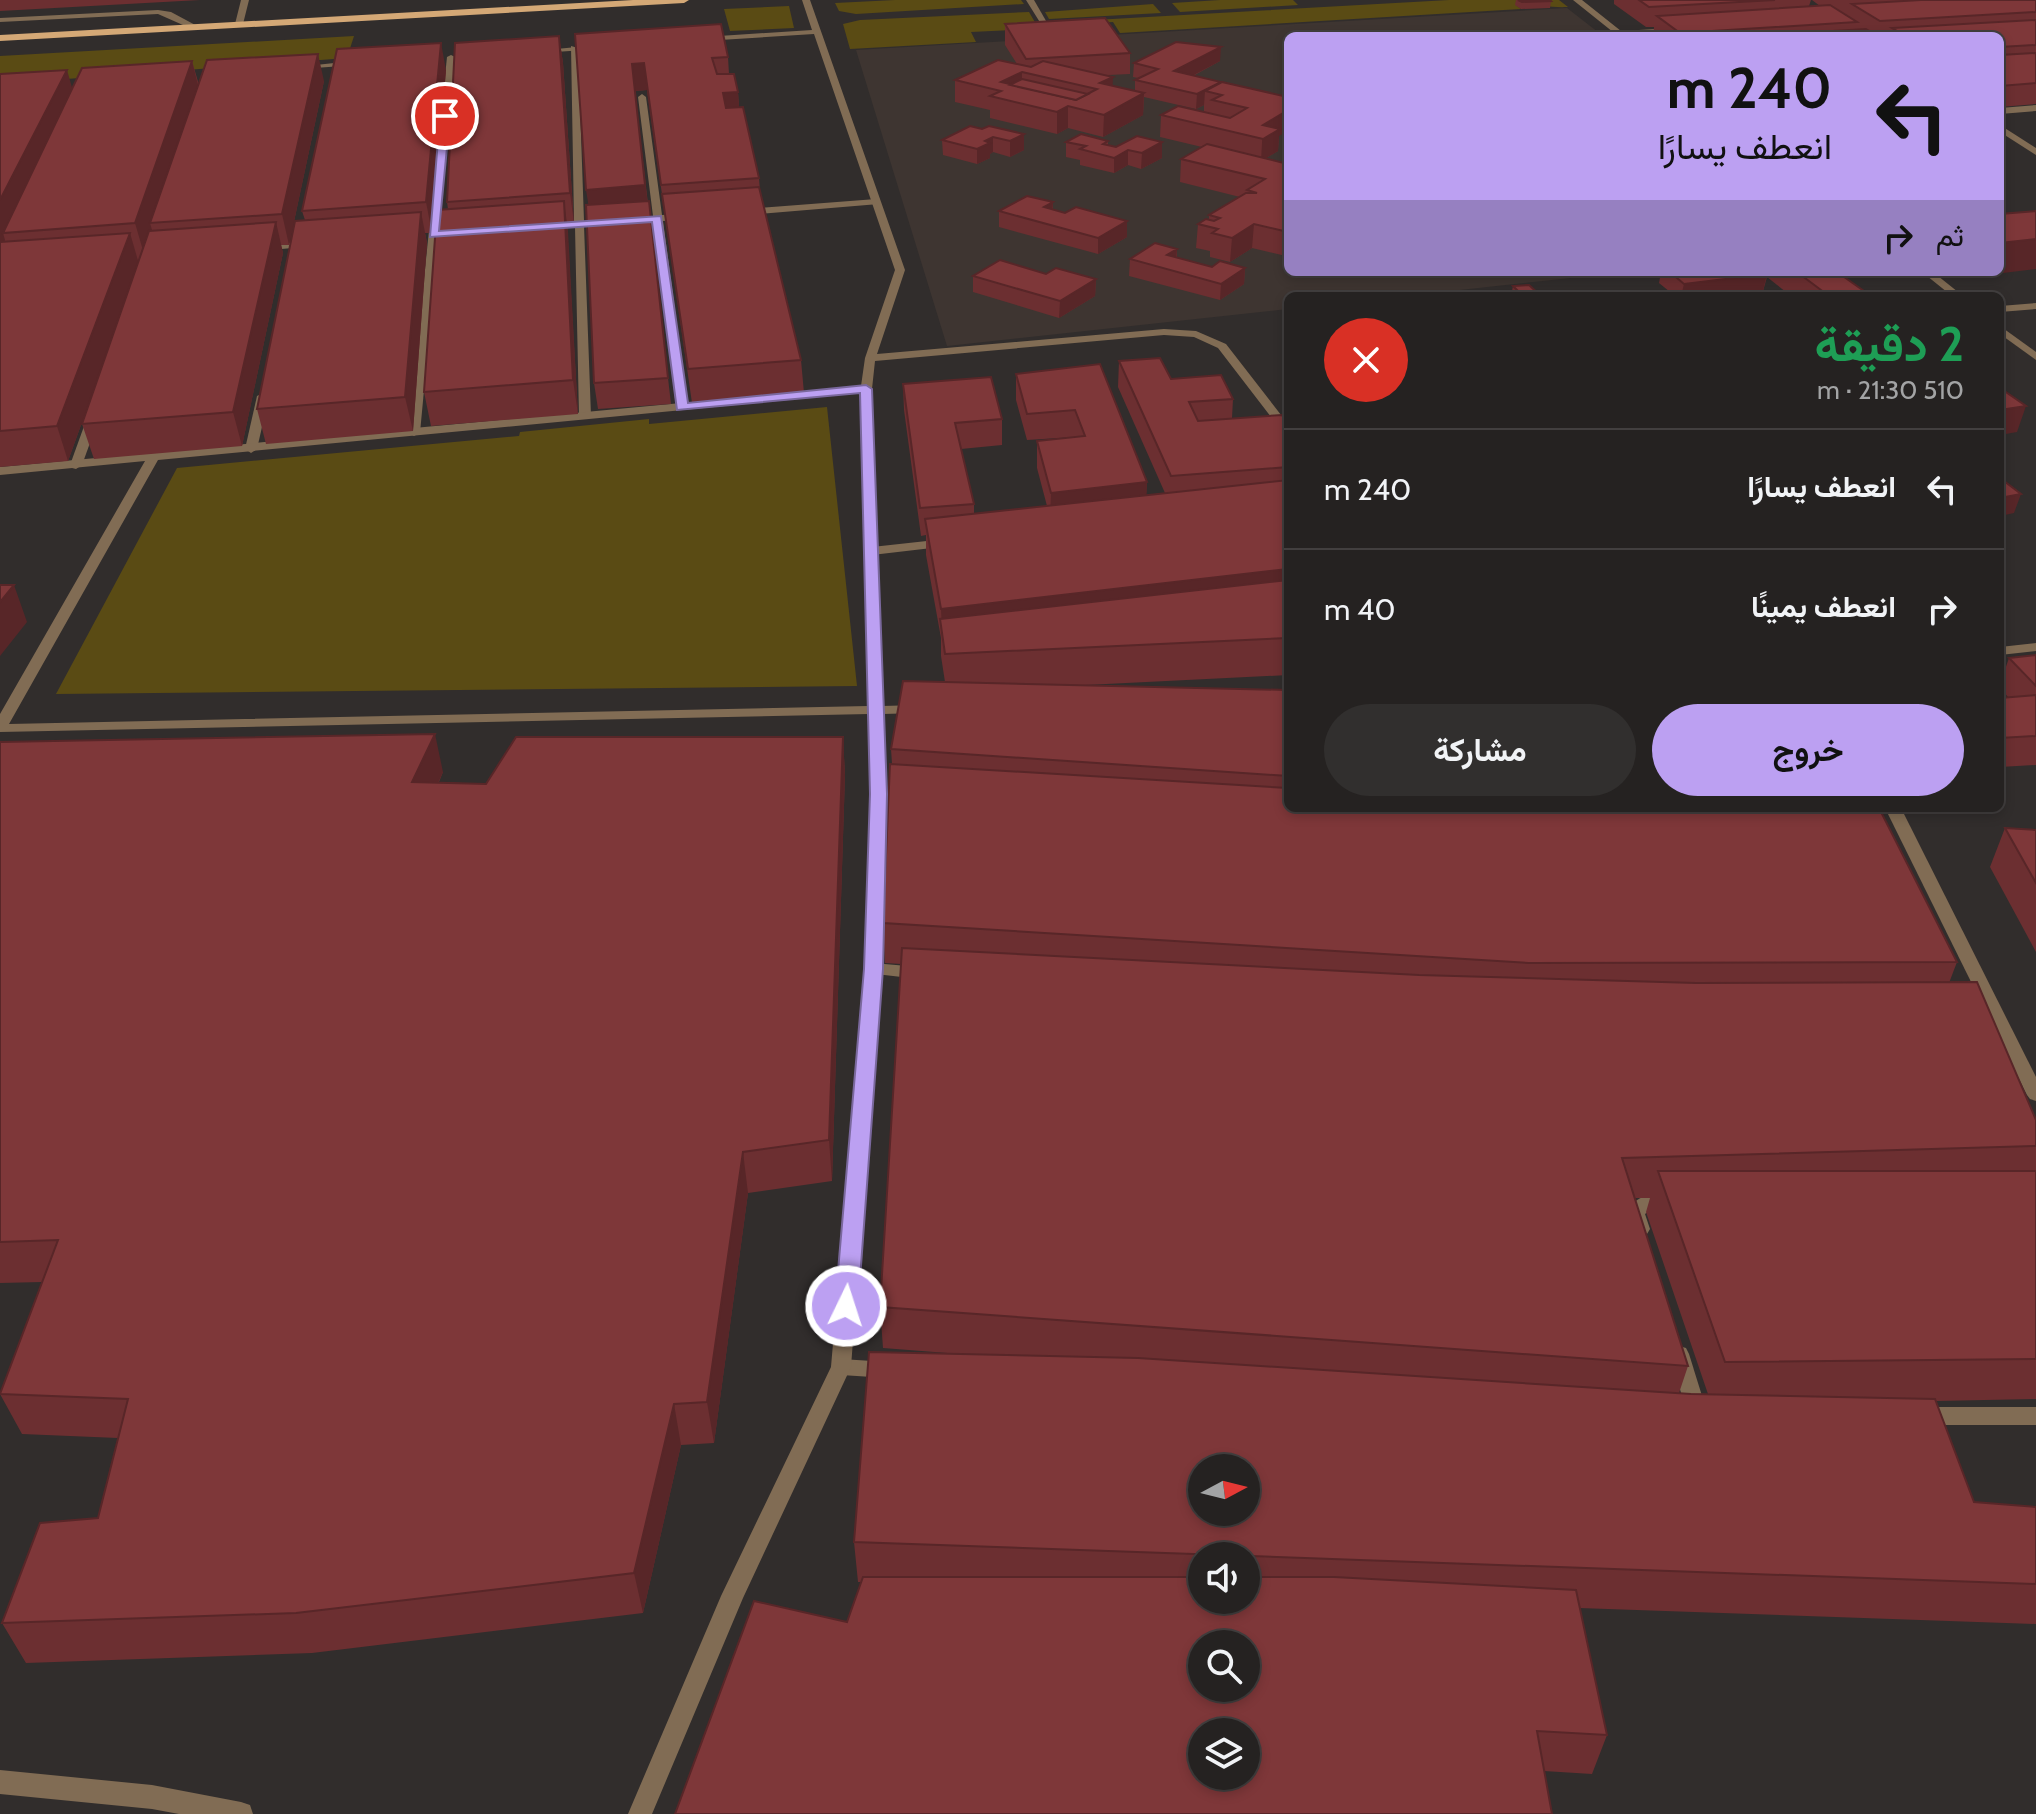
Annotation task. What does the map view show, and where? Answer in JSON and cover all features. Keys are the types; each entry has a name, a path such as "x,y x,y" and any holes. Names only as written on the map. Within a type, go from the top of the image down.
{"main road":[{"path":"0,38 684,0"}],"street":[{"path":"239,24 245,0"},
{"path":"640,1814 732,1596 841,1367 886,794 878,710 866,389 870,358 900,270 806,0"},
{"path":"1030,0 1054,38"},
{"path":"1577,0 1618,32"},
{"path":"0,20 158,12 195,27"},
{"path":"1657,32 1680,30"},
{"path":"695,40 816,32"},
{"path":"528,52 604,46"},
{"path":"574,48 585,416"},
{"path":"437,58 466,56"},
{"path":"414,433 451,57"},
{"path":"292,68 367,62"},
{"path":"335,79 339,64"},
{"path":"642,97 682,407"},
{"path":"2004,111 2036,108"},
{"path":"2004,131 2036,152"},
{"path":"735,212 876,202"},
{"path":"536,227 704,215"},
{"path":"294,259 301,230"},
{"path":"418,236 448,234"},
{"path":"253,248 328,243"},
{"path":"1932,276 1953,292"},
{"path":"2004,309 2036,306"},
{"path":"870,358 1164,332 1196,334 1222,346 1284,427"},
{"path":"2004,332 2036,357"},
{"path":"0,471 866,389"},
{"path":"251,449 264,391"},
{"path":"76,465 97,405"},
{"path":"0,727 152,459"},
{"path":"872,551 964,541"},
{"path":"2004,651 2036,647"},
{"path":"0,727 941,708"},
{"path":"1893,812 1893,825 1986,1011 2036,1095"},
{"path":"873,969 935,974"},
{"path":"1647,1253 1635,1212 1650,1200 1693,1197"},
{"path":"1675,1341 1698,1415"},
{"path":"841,1367 905,1371"},
{"path":"1898,1416 2036,1416"},
{"path":"0,1782 152,1797 241,1814"}],"shaded area":[{"path":"1021,0 1024,4 856,14 839,11 835,3"},
{"path":"1293,0 1298,5 1180,12 1172,3"},
{"path":"1449,0 1559,0 1568,7 1516,5 1521,9 1120,33 1113,22 1061,26 1059,22"},
{"path":"1153,4 1161,13 1049,19 1045,12"},
{"path":"789,6 794,28 730,31 724,9"},
{"path":"1567,8 1598,32 1284,32 1284,276 1589,276 1442,292 1284,292 1284,309 947,346 856,50"},
{"path":"1029,12 1036,24 1031,29 971,32 976,42 850,49 843,24 860,20"},
{"path":"354,36 347,58 0,84 0,56"},
{"path":"827,407 857,686 56,694 177,468 519,436 520,432 649,419 649,424"}],"building":[{"path":"1518,0 1550,0 1551,1 1522,2"},
{"path":"1639,0 1775,0 1649,7"},
{"path":"1921,0 2036,0 2036,12 1880,21 1852,4"},
{"path":"1830,5 1857,22 1679,32 1657,16"},
{"path":"1105,18 1130,53 1026,59 1005,24"},
{"path":"2036,20 2036,45 2004,47 2004,32 1899,32 1892,28"},
{"path":"721,24 728,57 712,58 717,74 734,74 738,92 723,93 726,108 743,107 759,178 661,185 644,63 632,64 645,185 586,190 575,34"},
{"path":"1866,29 1871,32 1817,32"},
{"path":"559,36 570,193 447,202 455,43"},
{"path":"1176,42 1221,47 1174,71 1221,82 1197,94 1135,80 1158,69 1134,63"},
{"path":"441,43 426,202 302,211 337,49"},
{"path":"2036,53 2036,83 2004,86 2004,55"},
{"path":"318,54 282,214 150,223 207,60"},
{"path":"998,60 1031,67 1043,61 1113,77 1100,83 1144,93 1104,115 1068,106 1057,112 990,96 1001,91 955,80","holes":["1022,72 1097,89 1076,100 1001,82"]},
{"path":"192,61 135,223 3,233 82,68"},
{"path":"67,70 0,200 0,74"},
{"path":"1022,79 1088,94 1076,100 1010,85"},
{"path":"1222,82 1284,96 1284,112 1263,125 1280,129 1263,139 1161,115 1178,106 1230,118 1247,108 1212,100 1222,95 1205,91"},
{"path":"970,126 982,129 989,126 1024,134 1010,141 993,137 985,141 990,143 977,149 942,140"},
{"path":"1081,134 1108,141 1103,144 1116,147 1137,136 1162,142 1142,153 1128,150 1114,158 1080,149 1086,146 1066,142"},
{"path":"1207,144 1284,163 1284,231 1254,224 1232,238 1212,233 1218,229 1198,224 1206,219 1214,221 1220,218 1209,215 1246,193 1257,193 1247,190 1265,179 1181,159"},
{"path":"759,187 801,360 688,369 662,194"},
{"path":"1027,196 1053,202 1044,207 1065,213 1076,207 1127,221 1098,238 999,211"},
{"path":"564,201 573,380 424,392 437,210"},
{"path":"649,201 668,378 594,383 586,205"},
{"path":"2036,211 2036,239 2004,243 2004,214"},
{"path":"421,212 405,397 257,409 295,221"},
{"path":"276,222 233,412 82,424 149,231"},
{"path":"130,233 57,426 0,431 0,242"},
{"path":"1155,243 1177,249 1167,255 1212,267 1220,261 1245,268 1221,284 1130,259"},
{"path":"1000,260 1046,274 1056,268 1096,279 1060,301 973,276"},
{"path":"1675,276 1750,276 1684,284"},
{"path":"1802,276 1843,276 1865,292 1824,292"},
{"path":"1529,285 1537,292 1519,292 1513,286"},
{"path":"1160,358 1171,379 1221,375 1233,399 1189,402 1198,421 1282,415 1284,467 1171,476 1119,361"},
{"path":"1100,364 1147,482 1051,493 1037,441 1085,436 1075,410 1027,414 1016,374"},
{"path":"991,377 1002,419 955,423 974,504 920,508 903,384"},
{"path":"2004,391 2026,406 2004,409"},
{"path":"1284,480 1284,569 941,609 925,519"},
{"path":"2004,481 2021,494 2004,497"},
{"path":"1284,580 1284,638 945,654 940,619"},
{"path":"0,585 14,585 0,602"},
{"path":"2036,655 2036,686 2009,658"},
{"path":"903,681 1284,690 1284,776 891,749"},
{"path":"2036,695 2036,736 2004,738 2004,698"},
{"path":"435,734 412,782 486,784 516,737 843,737 829,1140 743,1152 707,1402 674,1404 634,1573 296,1613 2,1623 40,1523 98,1518 128,1399 0,1394 58,1240 0,1242 0,742"},
{"path":"890,764 1284,788 1284,812 1881,812 1957,962 1529,963 883,923"},
{"path":"2005,828 2036,830 2036,883"},
{"path":"902,948 1419,975 1696,983 1977,982 2036,1120 2036,1146 1622,1158 1688,1366 880,1307"},
{"path":"1658,1171 2036,1171 2036,1359 1725,1362"},
{"path":"869,1352 1138,1358 1691,1394 1935,1399 1974,1502 2036,1507 2036,1584 1260,1556 1260,1542 1188,1542 1188,1554 854,1542"},
{"path":"863,1577 1188,1577 1188,1614 1260,1614 1260,1577 1334,1577 1576,1590 1607,1735 1537,1731 1552,1814 675,1814 754,1601 847,1622"}],"route":[{"path":"445,116 434,235 657,218 682,407 866,389 878,710 878,794 873,969 846,1306"}]}
